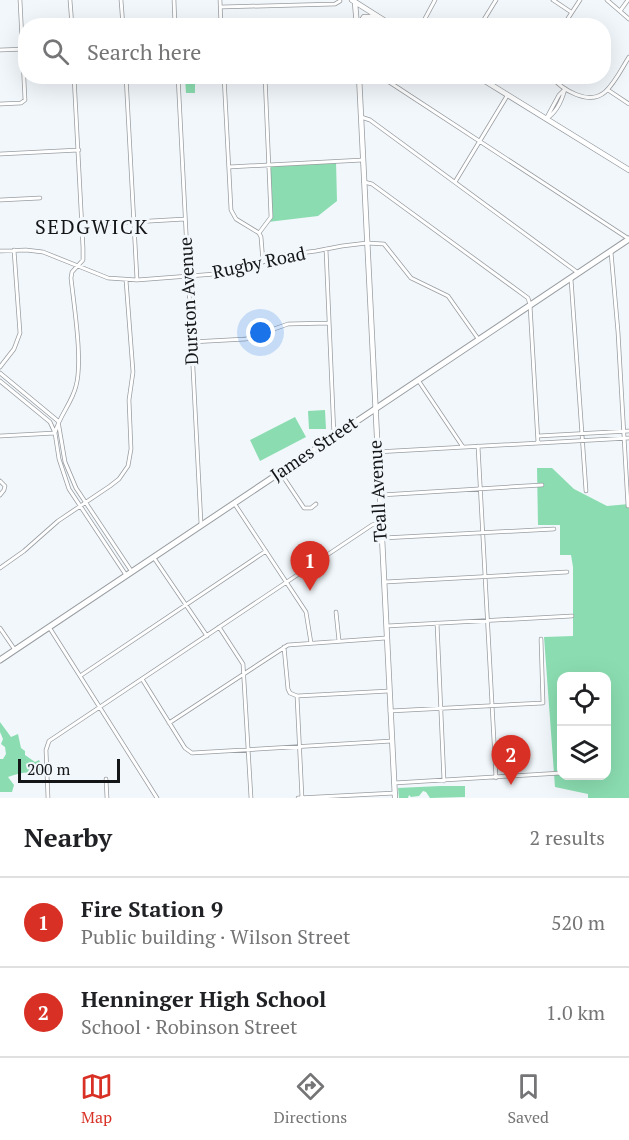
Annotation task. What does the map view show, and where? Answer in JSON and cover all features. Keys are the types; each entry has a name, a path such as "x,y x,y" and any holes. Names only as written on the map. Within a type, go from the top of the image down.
{"main road":[{"name":"James Street","path":"0,660 629,239"}],"street":[{"path":"20,0 21,18"},
{"path":"70,0 71,18"},
{"path":"121,0 122,18"},
{"path":"174,0 175,18"},
{"path":"220,0 221,18"},
{"path":"425,18 435,0"},
{"path":"485,18 496,0"},
{"path":"552,0 572,12"},
{"path":"568,18 580,0"},
{"path":"607,0 629,19"},
{"path":"620,11 628,0"},
{"path":"220,7 335,4 340,1"},
{"path":"354,1 380,17"},
{"path":"354,1 356,18"},
{"path":"363,18 364,16 380,17"},
{"path":"0,50 18,49"},
{"path":"560,84 565,89 578,94 592,97 601,95 608,90 629,57"},
{"path":"0,104 21,103 25,100 25,84"},
{"path":"55,433 58,421 74,395 78,377 71,278 72,272 83,260 74,84"},
{"path":"126,84 137,280"},
{"name":"Durston Avenue","path":"178,84 201,526"},
{"path":"224,84 232,213 242,224 259,233 263,262"},
{"path":"259,233 271,217 265,84"},
{"name":"Teall Avenue","path":"359,84 376,452 395,795"},
{"path":"392,84 629,239"},
{"path":"489,84 629,170"},
{"path":"546,119 552,115 563,98 565,89"},
{"path":"608,90 629,104"},
{"path":"454,182 507,96"},
{"path":"361,117 370,120 579,273"},
{"path":"0,154 78,150"},
{"path":"229,167 363,160"},
{"path":"364,182 372,184 528,298 538,444"},
{"path":"0,200 40,198"},
{"path":"82,225 185,219"},
{"path":"367,243 386,246 411,278 448,296 479,340"},
{"name":"Rugby Road","path":"0,251 43,252 108,278 137,280 228,273 285,255 367,243"},
{"path":"326,249 334,436"},
{"path":"0,367 14,349 20,333 14,250"},
{"path":"611,252 624,431 627,438 628,506"},
{"path":"571,279 586,491"},
{"path":"0,568 119,479 130,460 129,400 133,372 126,280"},
{"path":"191,342 246,339 288,324 329,322"},
{"path":"0,373 58,421 68,470 85,503 115,546 129,573"},
{"path":"418,380 463,447"},
{"path":"0,381 50,422 55,433 63,474 69,489 109,550 129,573"},
{"path":"538,436 629,431"},
{"path":"0,436 55,433"},
{"path":"376,452 627,438"},
{"path":"478,446 496,778"},
{"path":"63,474 68,470"},
{"path":"280,472 304,508 311,508 316,504"},
{"path":"0,481 5,486 0,495"},
{"path":"379,495 542,485"},
{"path":"234,503 306,612 311,643"},
{"path":"48,798 46,750 48,743 286,582 380,522"},
{"path":"94,528 100,525"},
{"path":"381,538 554,529"},
{"path":"109,550 115,546"},
{"path":"80,676 266,551"},
{"path":"153,557 207,636"},
{"path":"383,582 567,572"},
{"path":"336,612 339,641"},
{"path":"386,626 572,616"},
{"path":"437,623 444,781"},
{"path":"49,627 157,798"},
{"path":"219,627 242,662 244,672 250,798"},
{"path":"0,628 15,650"},
{"path":"169,723 288,645 386,638"},
{"path":"390,711 543,703 541,639"},
{"path":"284,647 288,689 293,695 389,691"},
{"path":"142,679 185,748 192,753 392,741"},
{"path":"297,696 300,798 395,795"},
{"path":"394,783 557,773"},
{"path":"106,779 107,798"}],"green space":[{"path":"185,84 195,84 195,93 186,93"},
{"path":"336,161 337,201 318,216 268,222 271,217 269,165"},
{"path":"325,410 326,429 309,429 308,411"},
{"path":"295,417 306,437 260,461 250,440"},
{"path":"537,468 552,468 574,489 607,506 629,504 629,798 588,798 588,794 555,787 544,637 573,636 573,567 571,555 560,555 560,525 538,525"},
{"path":"0,722 11,737 18,734 25,755 35,762 39,760 42,766 42,775 25,773 8,777 14,785 12,792 0,792 0,759 3,759 6,754 5,747 1,744 3,739"},
{"path":"465,786 465,797 430,798 423,791 419,796 409,795 408,798 399,798 398,788"}],"place":[{"name":"Fire Station 9","path":"310,591"},
{"name":"Henninger High School","path":"511,785"}],"district":[{"name":"SEDGWICK","path":"92,227"}]}
